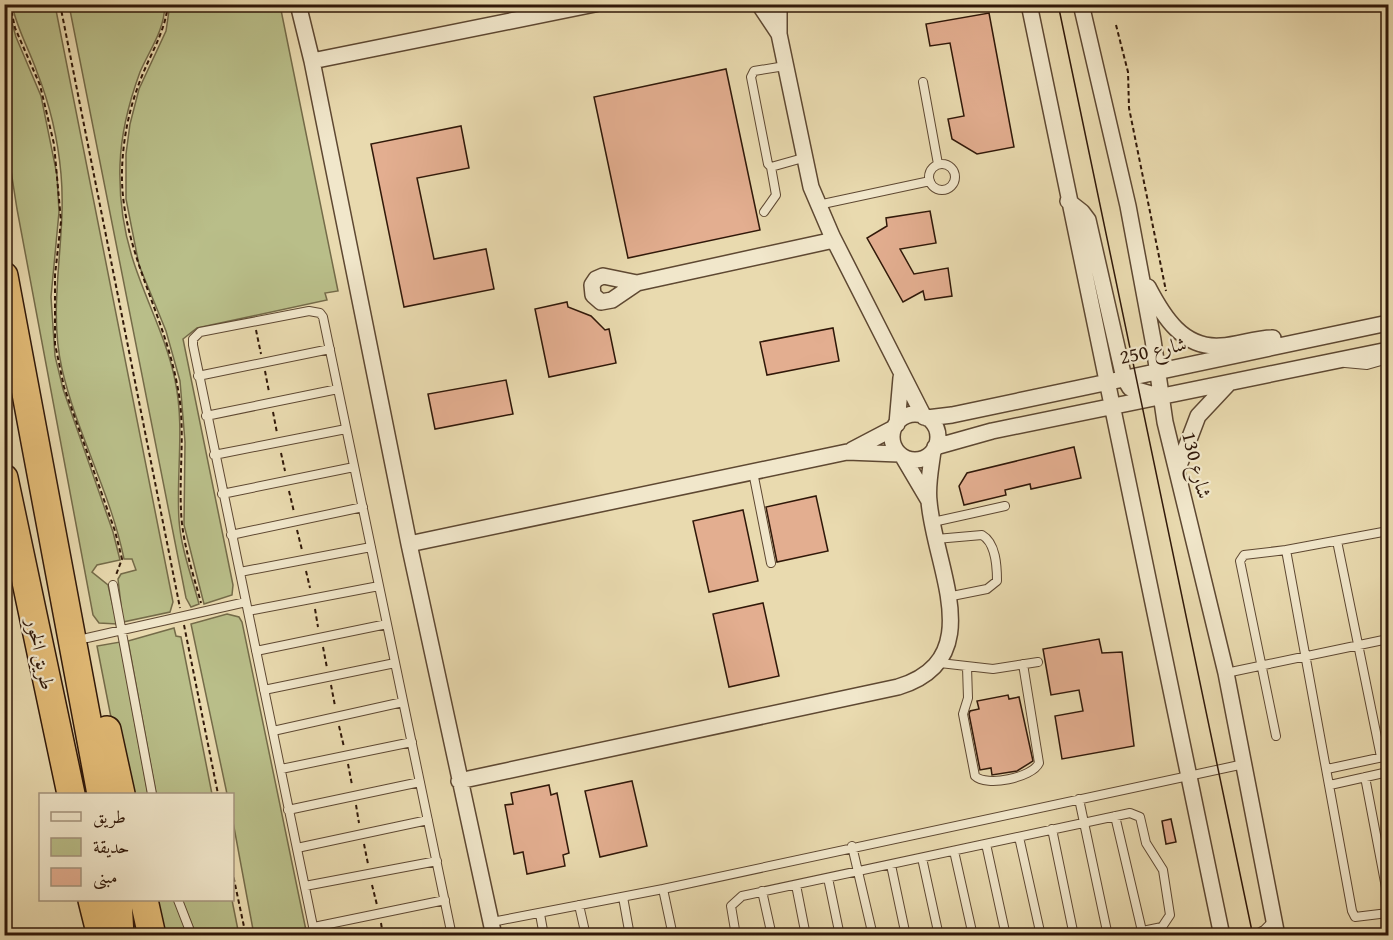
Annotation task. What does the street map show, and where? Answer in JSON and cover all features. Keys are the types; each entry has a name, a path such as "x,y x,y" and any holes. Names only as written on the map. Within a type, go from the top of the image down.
{"highway":[{"path":"4,276 60,562 101,793"},
{"name":"طريق الخور","path":"4,478 70,793"},
{"path":"60,562 80,605 121,793"},
{"path":"93,901 102,936"},
{"path":"118,901 120,936"},
{"path":"144,901 152,936"}],"street":[{"path":"298,4 312,61 409,544 493,929"},
{"path":"312,61 595,4"},
{"path":"759,4 779,34"},
{"path":"459,781 898,687 922,678 940,663 951,636 947,597 929,501 936,429 925,418 901,375 818,205 803,158 784,66 779,34 779,4"},
{"path":"1029,4 1222,936"},
{"name":"شارع 130","path":"1081,4 1109,118 1141,274 1161,397 1177,471 1226,673 1277,936"},
{"path":"1068,201 1088,220 1124,378 1131,388 1161,397"},
{"path":"637,283 834,240"},
{"path":"1141,274 1167,320 1184,336 1198,343 1221,346 1267,338 1315,337"},
{"name":"شارع 250","path":"925,418 1389,323"},
{"path":"409,544 847,452 901,455 917,460 934,449 981,434 1389,350"},
{"path":"901,375 896,426 892,442 929,501"},
{"path":"1177,471 1198,416 1228,384"},
{"path":"847,452 896,426 908,416 925,418"}],"lane":[{"path":"764,212 776,195 751,77 754,71 784,66"},
{"path":"923,82 938,164"},
{"path":"771,167 803,158"},
{"path":"818,205 930,181 941,189 954,182 952,168 938,164"},
{"path":"930,181 930,171 938,164"},
{"path":"315,936 206,416 193,339 200,332 314,311 323,318 330,349 452,936"},
{"path":"198,376 330,349"},
{"path":"1338,361 1356,365 1389,359"},
{"path":"206,416 338,389"},
{"path":"214,455 346,429"},
{"path":"222,494 354,467"},
{"path":"753,472 771,563"},
{"path":"933,522 1005,506"},
{"path":"231,535 363,507"},
{"path":"1276,736 1240,561 1244,555 1286,550 1389,531"},
{"path":"936,539 982,536 991,543 997,570 997,581 987,590 947,597"},
{"path":"1327,769 1385,756 1358,645 1337,541"},
{"path":"240,572 371,548"},
{"path":"1286,550 1308,656 1352,911 1355,917 1389,913"},
{"path":"113,585 152,793"},
{"path":"248,611 379,586"},
{"path":"87,638 246,602"},
{"path":"256,651 387,624"},
{"path":"1226,673 1389,639"},
{"path":"940,663 993,669 1038,662"},
{"path":"264,690 395,663"},
{"path":"967,667 968,698 963,714 975,776 986,782 1034,772 1039,763 1023,664"},
{"path":"273,730 404,702"},
{"path":"281,770 412,742"},
{"path":"493,929 540,914 579,905 1245,764"},
{"path":"1330,785 1389,772"},
{"path":"1365,777 1389,898"},
{"path":"288,810 420,782"},
{"path":"1078,799 1108,936"},
{"path":"736,936 731,912 732,902 742,896 1130,813 1140,818 1146,843 1163,870 1171,909 1170,920 1162,927 1118,936"},
{"path":"1115,816 1142,931"},
{"path":"297,848 428,820"},
{"path":"1052,830 1074,936"},
{"path":"1019,837 1041,936"},
{"path":"986,844 1006,936"},
{"path":"852,846 873,936"},
{"path":"954,851 973,936"},
{"path":"922,858 939,936"},
{"path":"305,886 437,861"},
{"path":"891,865 906,936"},
{"path":"828,879 840,936"},
{"path":"796,885 806,936"},
{"path":"663,889 673,936"},
{"path":"762,891 772,936"},
{"path":"623,897 630,936"},
{"path":"314,927 445,900"},
{"path":"178,901 192,936"},
{"path":"579,905 586,936"},
{"path":"540,914 544,936"},
{"path":"1253,936 1264,930 1274,920"},
{"path":"1387,936 1389,930"}],"path":[{"path":"10,4 15,28 40,85 54,144 61,221 55,275 55,344 64,387 122,560 113,585"},
{"path":"60,4 218,793"},
{"path":"168,4 162,34 140,79 129,117 124,151 123,197 132,248 164,332 178,385 183,429 182,525 203,612"},
{"path":"1116,25 1128,72 1129,108 1167,294"},
{"path":"234,879 246,936"}],"green space":[{"path":"170,4 280,5 338,291 325,293 327,300 197,328 183,339 233,585 232,595 204,604 184,525 185,442 180,381 166,331 139,265 126,199 126,154 130,124 139,89 166,31"},
{"path":"4,5 7,5 16,37 41,96 57,175 59,212 51,297 55,356 63,389 113,532 120,560 97,565 92,572 108,585 117,624 99,623 93,615 17,209 4,126"},
{"path":"12,5 55,5 173,602 170,612 123,622 118,579 121,574 136,570 132,559 124,559 111,511 76,417 62,369 56,320 62,223 60,161 46,97"},
{"path":"69,5 165,5 159,32 140,72 126,118 122,141 120,189 124,225 130,248 175,380 180,433 178,502 180,531 199,604 191,607 186,598"},
{"path":"227,614 239,617 242,622 307,935 254,935 234,827 234,793 227,793 191,624"},
{"path":"174,628 176,636 181,637 212,793 156,793 128,641"},
{"path":"120,642 148,793 126,793 97,646"},
{"path":"149,901 174,901 188,935 156,935"},
{"path":"182,901 232,901 239,935 196,935"}],"building":[{"path":"989,13 1014,147 977,154 952,139 948,119 964,116 950,43 930,46 926,24"},
{"path":"726,69 760,230 628,258 594,97"},
{"path":"461,126 469,168 417,178 434,259 486,249 494,289 404,307 371,144"},
{"path":"930,211 936,243 900,249 914,274 948,268 952,296 925,300 923,291 903,302 867,238 887,226 886,218"},
{"path":"567,302 568,307 591,316 605,330 609,329 616,363 549,377 535,309"},
{"path":"833,328 839,361 767,375 760,342"},
{"path":"506,380 513,414 435,429 428,394"},
{"path":"1074,447 1081,478 1031,489 1030,484 1005,490 1006,495 964,505 959,486 967,473"},
{"path":"816,496 828,551 777,562 766,507"},
{"path":"743,510 758,581 709,592 693,521"},
{"path":"763,603 779,676 729,687 713,614"},
{"path":"1099,639 1102,653 1122,652 1134,746 1062,759 1055,716 1083,711 1079,690 1051,695 1043,649"},
{"path":"1008,695 1009,699 1019,697 1033,761 1017,771 992,775 991,768 980,770 969,714 970,711 979,709 977,701"},
{"path":"632,781 647,846 600,857 585,791"},
{"path":"549,785 551,795 557,793 569,853 563,855 565,866 527,874 523,852 514,854 505,805 513,804 511,793"},
{"path":"1171,819 1176,842 1166,844 1162,821"}],"tram line":[{"path":"1058,4 1253,936"}]}
